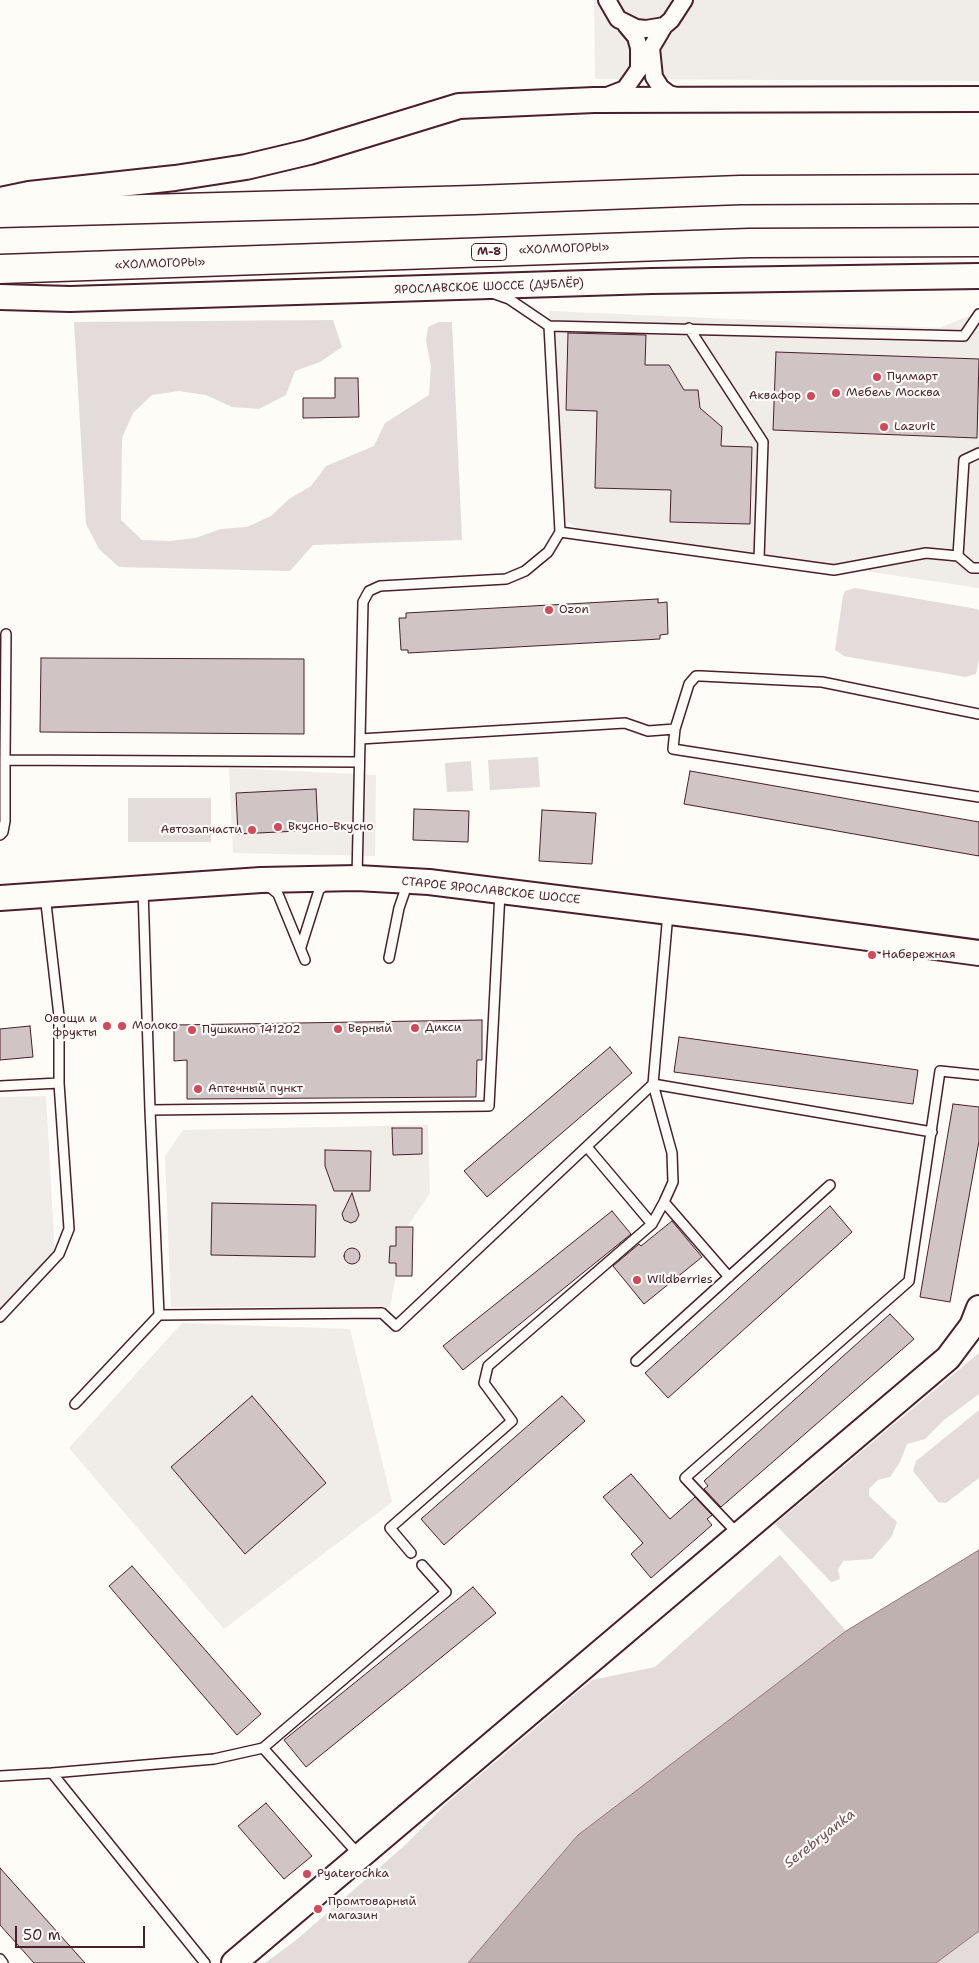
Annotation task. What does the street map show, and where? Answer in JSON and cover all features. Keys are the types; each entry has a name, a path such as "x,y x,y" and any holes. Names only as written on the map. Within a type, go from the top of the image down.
{"highway":[{"path":"0,213 474,200 740,190 979,189"},
{"name":"«ХОЛМОГОРЫ»","path":"0,269 749,243 979,242"}],"street":[{"path":"594,100 625,89 639,69 640,48 636,37 612,11 607,0"},
{"path":"684,0 677,14 664,26 651,48 654,77 661,88 669,94 686,100"},
{"path":"626,25 646,30 664,26"},
{"path":"0,200 29,194 175,178 246,167 309,152 459,106 594,100 979,99"},
{"name":"ЯРОСЛАВСКОЕ ШОССЕ (ДУБЛЁР)","path":"0,296 70,299 437,290 652,281 979,276"},
{"name":"СТАРОЕ ЯРОСЛАВСКОЕ ШОССЕ","path":"0,898 261,880 356,878 500,890 979,953"},
{"path":"234,1963 948,1358 972,1326 979,1308"}],"lane":[{"path":"437,290 481,289 509,299 549,326 964,336 979,314"},
{"path":"356,878 363,602 368,591 380,586 506,580 525,571 548,552 560,532 549,326"},
{"path":"689,328 763,442 758,559"},
{"path":"958,556 964,460 979,453"},
{"path":"560,532 834,570 926,553 958,556 972,568 979,568"},
{"path":"0,835 3,832 5,821 2,787 5,760 6,634"},
{"path":"979,714 822,682 696,676 690,684 675,729 674,749 979,797"},
{"path":"360,739 625,723 648,731 675,729"},
{"path":"5,760 359,762"},
{"path":"301,948 319,890 332,878"},
{"path":"261,880 278,894 305,960"},
{"path":"390,958 399,908 408,881"},
{"path":"75,1404 159,1314 143,888"},
{"path":"150,1110 489,1106 500,890"},
{"path":"0,1317 59,1254 69,1229 59,1083 59,1016 45,895"},
{"path":"411,1553 390,1528 512,1421 484,1384 488,1366 652,1224 674,1182 672,1152 653,1084 668,912"},
{"path":"739,1536 686,1478 909,1281 940,1071 979,1075"},
{"path":"0,1086 59,1083"},
{"path":"159,1314 382,1313 396,1326 653,1084"},
{"path":"653,1084 932,1132"},
{"path":"586,1147 652,1224"},
{"path":"636,1361 830,1185"},
{"path":"664,1202 729,1277"},
{"path":"0,1776 214,1759 263,1748 446,1592 422,1565"},
{"path":"263,1748 361,1857"},
{"path":"52,1773 205,1963"},
{"path":"0,1959 3,1963"}],"shaded area":[{"path":"594,0 979,0 979,81 595,79"},
{"path":"549,311 939,328 979,312 979,588 577,528 555,512"},
{"path":"333,320 342,347 320,362 295,371 286,395 259,409 232,407 206,395 179,391 152,395 133,413 122,438 121,520 142,540 170,541 195,538 221,529 247,527 271,516 289,499 311,486 326,466 374,446 385,423 429,395 431,366 426,341 428,327 439,322 452,322 462,540 313,545 290,571 119,567 99,549 86,524 74,322"},
{"path":"855,588 977,609 979,611 979,659 976,674 965,677 844,656 835,650 843,596 845,591"},
{"path":"538,757 540,787 490,790 488,760"},
{"path":"471,761 473,791 447,792 445,763"},
{"path":"229,768 376,775 375,856 233,853"},
{"path":"128,798 211,798 211,842 128,842"},
{"path":"46,1096 55,1257 0,1315 0,1097"},
{"path":"428,1125 430,1193 407,1227 413,1227 412,1276 396,1276 390,1307 171,1307 165,1156 183,1130"},
{"path":"182,1323 350,1329 392,1502 224,1629 69,1448"},
{"path":"979,1353 979,1394 944,1420 925,1439 907,1444 900,1462 890,1477 878,1480 869,1489 869,1496 897,1522 892,1536 872,1559 843,1561 838,1570 840,1579 831,1582 775,1524"},
{"path":"979,1410 979,1478 946,1503 938,1502 913,1471 916,1461"},
{"path":"780,1555 846,1631 578,1835 468,1963 265,1963 295,1941 404,1846 448,1802 592,1680 655,1667"},
{"path":"979,1931 979,1963 936,1963"}],"water":[{"name":"Serebryanka","path":"979,1550 979,1931 936,1963 468,1963 578,1835 846,1631"}],"building":[{"path":"568,333 646,335 645,365 669,365 684,390 698,390 700,408 722,427 721,446 752,447 750,524 670,522 671,490 595,488 597,411 566,410"},
{"name":"Пулмарт","path":"776,352 979,359 977,438 773,430"},
{"path":"335,378 358,378 359,417 303,418 303,398 335,398"},
{"path":"658,599 658,603 667,602 668,634 660,635 660,639 408,653 408,650 401,650 399,618 406,618 406,613"},
{"path":"41,658 304,659 304,734 40,732"},
{"path":"690,771 979,822 979,856 684,804"},
{"path":"316,789 318,830 238,834 236,793"},
{"path":"414,809 469,811 468,842 413,840"},
{"path":"542,810 596,813 592,864 539,861"},
{"path":"482,1020 482,1060 477,1060 476,1097 187,1099 187,1060 174,1061 174,1025"},
{"path":"30,1026 33,1057 0,1060 0,1029"},
{"path":"679,1037 918,1070 913,1104 674,1072"},
{"path":"610,1047 632,1073 487,1197 464,1171"},
{"path":"953,1104 979,1107 979,1141 950,1302 920,1297"},
{"path":"392,1128 422,1128 422,1154 393,1155"},
{"path":"325,1150 371,1151 370,1191 334,1191 325,1166"},
{"path":"352,1193 359,1215 356,1221 351,1223 344,1220 342,1214"},
{"path":"212,1203 316,1205 315,1257 211,1255"},
{"path":"830,1206 852,1232 668,1398 645,1373"},
{"path":"612,1211 631,1234 463,1370 443,1346"},
{"path":"672,1221 702,1257 644,1304 613,1266 639,1244 641,1246"},
{"path":"396,1227 413,1227 412,1276 396,1276 396,1263 389,1263 390,1246 396,1246"},
{"path":"352,1248 358,1250 360,1256 358,1262 352,1264 346,1262 344,1256 346,1250"},
{"path":"890,1314 914,1339 721,1507 704,1489 708,1486 704,1481"},
{"path":"252,1396 326,1483 245,1554 171,1467"},
{"path":"562,1396 585,1421 444,1545 421,1519"},
{"path":"631,1474 670,1519 695,1497 712,1515 707,1519 712,1525 651,1578 631,1554 643,1543 603,1497"},
{"path":"132,1566 261,1714 237,1735 109,1586"},
{"path":"473,1587 496,1613 306,1767 284,1740"},
{"path":"266,1803 312,1856 284,1879 238,1826"},
{"path":"0,1868 85,1963 34,1963 0,1925"}],"place":[{"name":"Пулмарт","path":"877,377"},
{"name":"Мебель Москва","path":"836,393"},
{"name":"Аквафор","path":"811,396"},
{"name":"Lazurit","path":"884,427"},
{"name":"Ozon","path":"549,610"},
{"name":"Вкусно-Вкусно","path":"278,827"},
{"name":"Автозапчасти","path":"252,830"},
{"name":"Набережная","path":"872,955"},
{"name":"Овощи и фрукты","path":"107,1026"},
{"name":"Молоко","path":"122,1026"},
{"name":"Дикси","path":"415,1028"},
{"name":"Верный","path":"338,1029"},
{"name":"Пушкино 141202","path":"192,1030"},
{"name":"Аптечный пункт","path":"198,1089"},
{"name":"Wildberries","path":"637,1280"},
{"name":"Pyaterochka","path":"307,1874"},
{"name":"Промтоварный магазин","path":"318,1909"}]}
